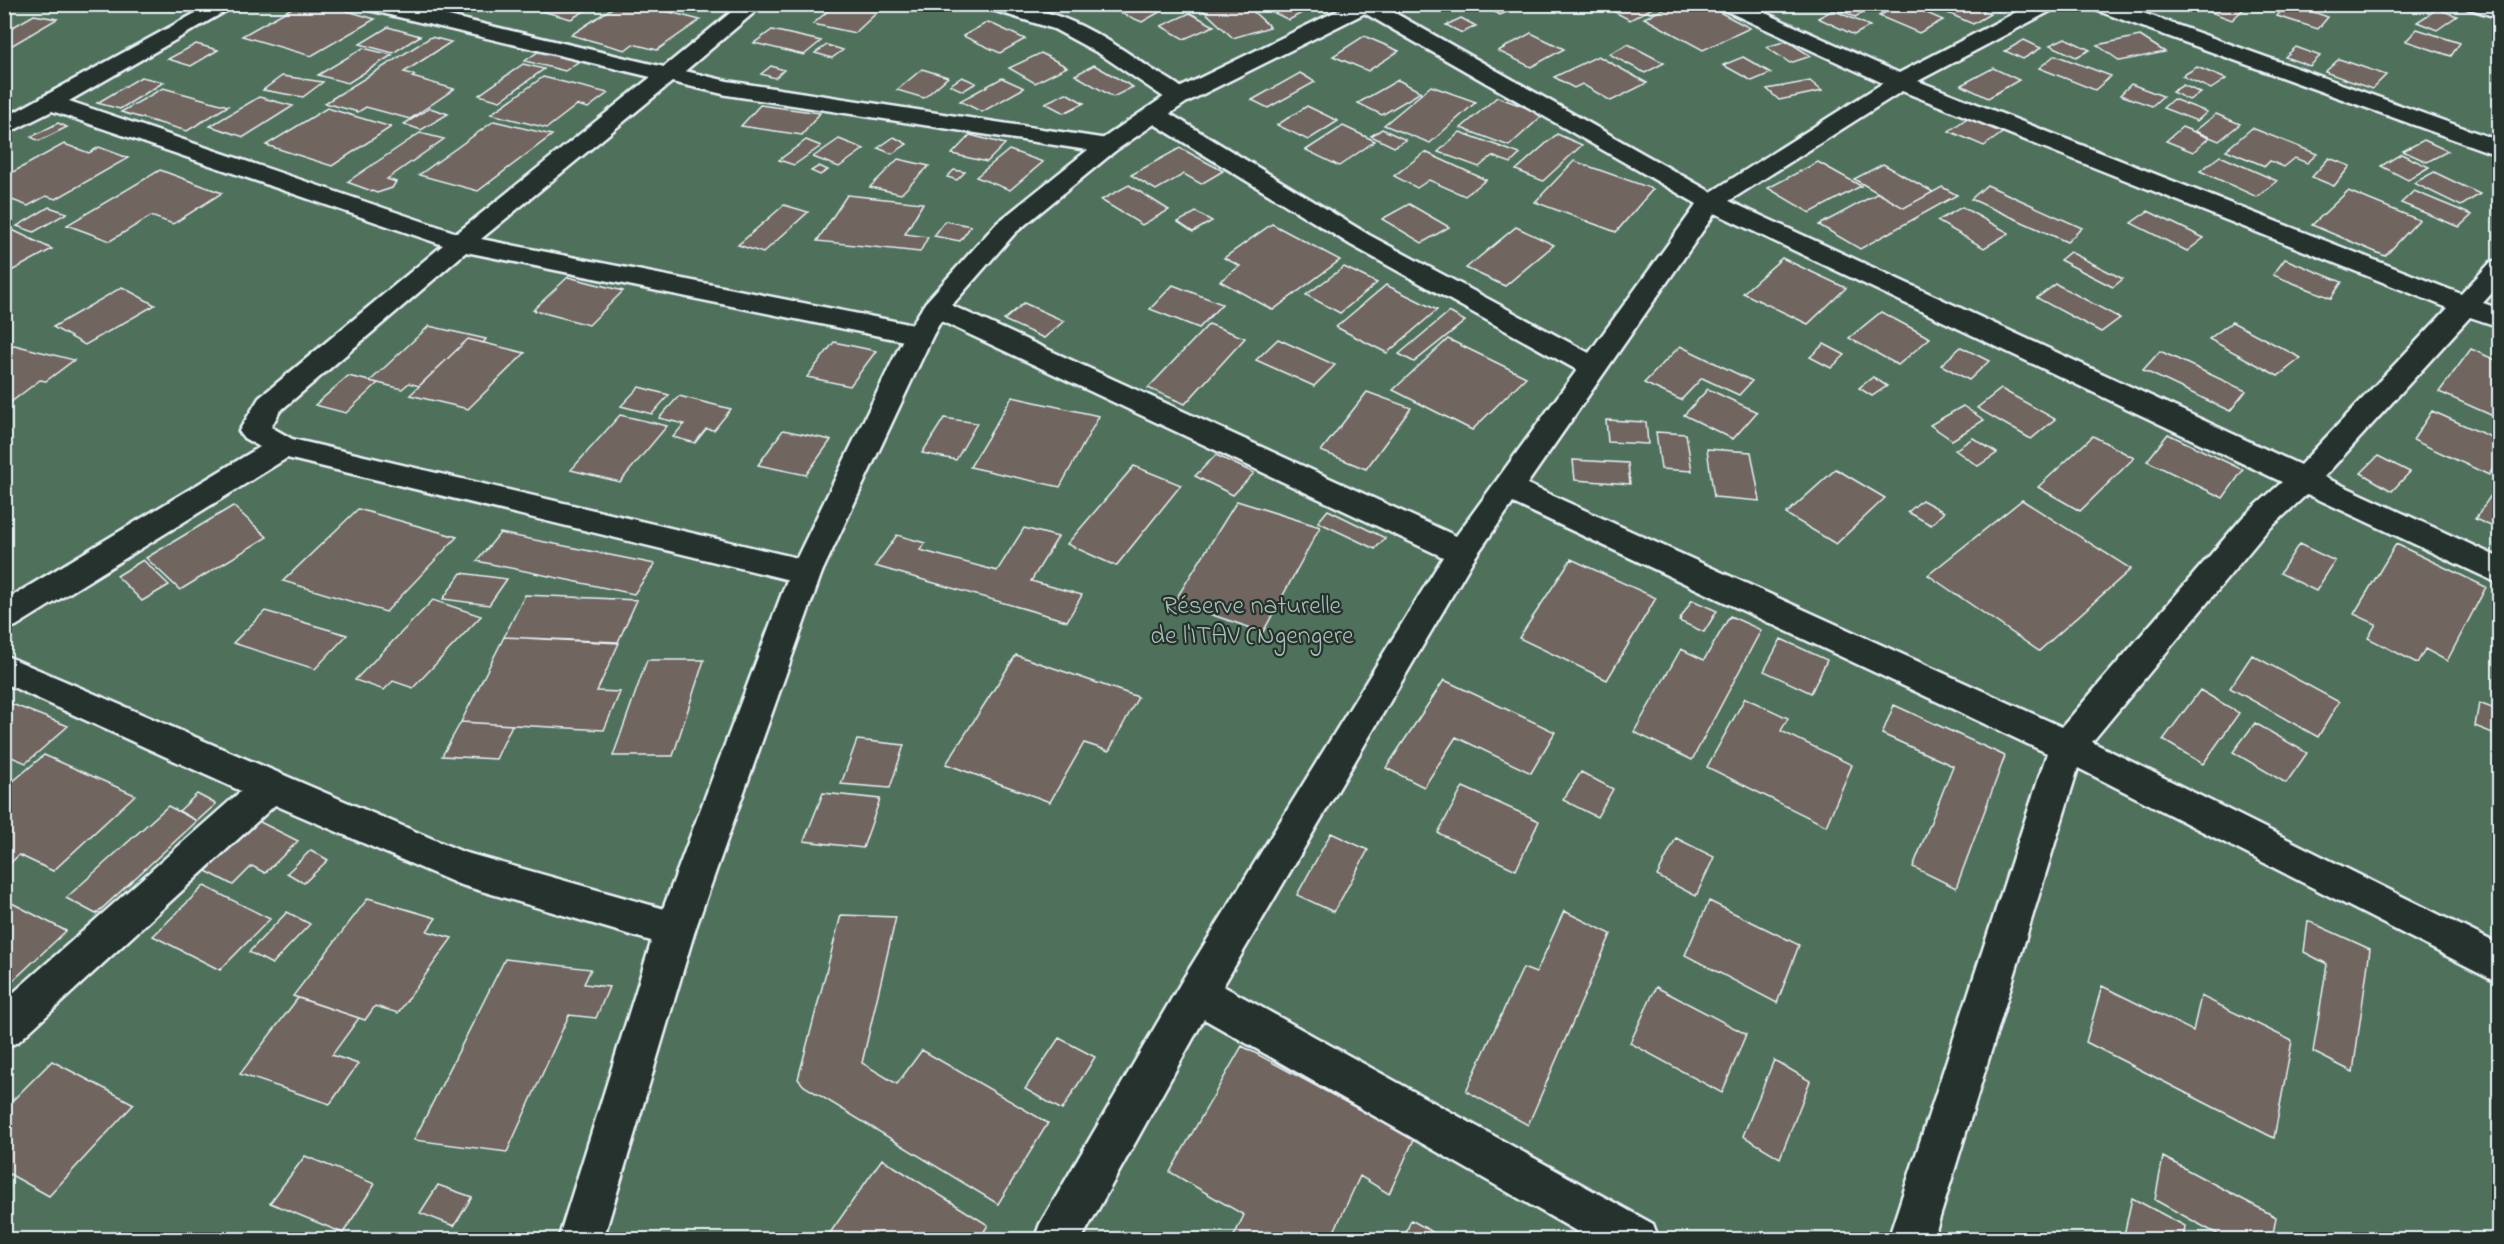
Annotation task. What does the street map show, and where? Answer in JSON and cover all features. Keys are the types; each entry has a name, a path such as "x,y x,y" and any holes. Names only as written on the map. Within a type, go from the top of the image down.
{"street":[{"path":"8,124 51,104 228,4"},
{"path":"369,4 727,88 1107,146"},
{"path":"754,4 460,243 268,405 254,431 283,447 806,572"},
{"path":"993,4 1062,24 1108,49 1179,97"},
{"path":"1727,4 1900,82 2499,319"},
{"path":"1056,1239 1197,993 1462,552 1592,366 1711,202 1900,82 2049,4"},
{"path":"2097,4 2499,148"},
{"path":"2474,4 2499,12"},
{"path":"580,1239 675,930 806,572 927,321 1006,228 1107,146 1179,97 1367,5 1711,202 2499,572"},
{"path":"51,104 460,243 927,321 1462,552"},
{"path":"1154,114 1360,240 1592,366"},
{"path":"1910,1239 2067,746 2254,525 2304,480 2499,268"},
{"path":"4,617 283,447"},
{"path":"1508,488 2067,746 2499,966"},
{"path":"4,668 270,787 458,867 675,930"},
{"path":"4,1028 270,787"},
{"path":"1197,993 1637,1239"}],"green space":[{"name":"Réserve naturelle de l'ITAV (Ngengere","path":"5,5 2499,5 2499,1239 5,1239"}],"building":[{"path":"299,4 323,4 375,19 311,56 242,36"},
{"path":"515,4 576,4 588,9 571,19"},
{"path":"618,4 663,4 669,6 662,10 700,20 657,50 633,44 625,50 571,35"},
{"path":"836,4 886,4 855,33 813,24"},
{"path":"1120,4 1155,4 1165,9 1142,22 1111,9"},
{"path":"1210,4 1245,4 1270,27 1233,38 1200,7"},
{"path":"1264,4 1318,4 1289,20 1260,6"},
{"path":"1481,4 1511,4 1517,8 1500,15"},
{"path":"1599,4 1660,4 1630,20"},
{"path":"1675,4 1704,4 1750,28 1703,50 1644,18"},
{"path":"1842,4 1878,4 1855,17 1836,8"},
{"path":"1900,4 1906,4 1943,20 1919,33 1879,16"},
{"path":"1927,4 1969,4 1990,14 1973,24"},
{"path":"1982,4 2010,4 1998,11"},
{"path":"2189,4 2249,4 2232,20"},
{"path":"2287,4 2328,17 2318,29 2277,16"},
{"path":"2437,9 2457,16 2437,30 2417,22"},
{"path":"1833,10 1870,26 1854,35 1818,18"},
{"path":"1190,13 1214,26 1184,39 1161,26"},
{"path":"34,15 57,19 4,50 4,32"},
{"path":"1461,18 1476,26 1462,33 1446,25"},
{"path":"988,22 1025,39 1000,53 963,36"},
{"path":"388,27 420,36 393,53 360,44"},
{"path":"2417,29 2460,43 2451,56 2406,41"},
{"path":"772,30 821,41 804,55 754,43"},
{"path":"1531,33 1564,49 1531,67 1498,51"},
{"path":"1364,36 1399,51 1368,71 1333,56"},
{"path":"2140,36 2165,52 2120,61 2097,45"},
{"path":"431,37 451,42 404,72 415,75 412,77 454,89 410,119 366,107 358,112 325,103"},
{"path":"2065,38 2090,50 2076,57 2050,45"},
{"path":"2024,40 2041,48 2023,59 2005,51"},
{"path":"1787,41 1811,56 1790,63 1766,47"},
{"path":"196,44 218,50 191,66 168,59"},
{"path":"1628,44 1664,63 1645,73 1609,54"},
{"path":"827,45 843,50 832,58 815,53"},
{"path":"2296,47 2320,56 2310,66 2285,57"},
{"path":"363,48 392,55 348,83 318,75"},
{"path":"542,49 582,59 565,71 525,61"},
{"path":"1041,53 1067,67 1035,83 1009,68"},
{"path":"2055,55 2111,76 2095,90 2039,68"},
{"path":"1598,56 1647,83 1611,101 1582,84 1574,88 1554,77"},
{"path":"1743,57 1771,73 1752,81 1723,65"},
{"path":"2339,59 2386,75 2372,89 2325,72"},
{"path":"523,64 544,69 500,101 479,95"},
{"path":"1094,65 1133,87 1113,97 1075,75"},
{"path":"771,66 784,70 775,78 761,74"},
{"path":"2197,67 2226,79 2211,89 2182,76"},
{"path":"1993,68 2019,80 1988,98 1961,85"},
{"path":"922,69 948,77 924,98 897,90"},
{"path":"1300,73 1315,82 1268,108 1252,100"},
{"path":"282,76 323,82 303,97 263,90"},
{"path":"141,77 164,82 120,109 97,103"},
{"path":"543,77 608,93 588,108 577,105 547,128 491,114"},
{"path":"962,77 976,83 963,91 950,85"},
{"path":"1002,78 1024,88 982,112 960,101"},
{"path":"1398,80 1421,92 1382,115 1358,103"},
{"path":"1810,81 1822,91 1779,100 1767,89"},
{"path":"2131,84 2163,96 2152,106 2120,95"},
{"path":"2183,85 2201,93 2189,100 2172,92"},
{"path":"1431,86 1476,102 1430,143 1384,125"},
{"path":"163,88 228,106 187,131 121,112"},
{"path":"1066,93 1084,103 1064,113 1045,103"},
{"path":"259,97 293,106 244,137 210,126"},
{"path":"1497,97 1544,114 1509,146 1461,128"},
{"path":"2173,99 2207,112 2197,121 2163,108"},
{"path":"760,105 820,113 802,135 741,126"},
{"path":"1307,106 1338,121 1308,140 1277,125"},
{"path":"327,108 391,127 332,166 266,145"},
{"path":"430,108 448,114 421,130 404,124"},
{"path":"2216,114 2240,124 2219,141 2195,131"},
{"path":"1970,116 2005,131 1984,146 1949,131"},
{"path":"494,121 552,135 478,191 419,175"},
{"path":"58,123 67,127 39,141 31,137"},
{"path":"1343,126 1375,141 1339,166 1306,150"},
{"path":"2182,127 2209,138 2193,152 2166,141"},
{"path":"2252,128 2317,154 2307,163 2295,158 2284,167 2270,161 2265,166 2226,150"},
{"path":"1382,129 1406,140 1394,147 1371,136"},
{"path":"1460,132 1520,154 1511,163 1492,156 1479,167 1438,152"},
{"path":"420,133 444,139 387,179 396,182 392,188 377,193 347,182"},
{"path":"1557,134 1582,145 1543,181 1516,170"},
{"path":"970,135 1005,144 987,162 952,154"},
{"path":"894,137 907,144 892,154 878,148"},
{"path":"839,139 864,149 839,167 813,157"},
{"path":"806,140 821,146 794,165 779,160"},
{"path":"2424,140 2448,151 2427,162 2403,151"},
{"path":"64,144 89,153 99,147 128,158 56,199 46,196 28,206 4,197 4,177"},
{"path":"1180,148 1223,171 1201,184 1184,174 1156,190 1131,175"},
{"path":"1009,150 1043,162 1010,190 976,177"},
{"path":"1425,152 1486,180 1465,196 1429,180 1417,188 1394,176"},
{"path":"2401,154 2429,167 2408,180 2381,166"},
{"path":"2220,156 2277,181 2257,197 2200,171"},
{"path":"2329,158 2350,166 2334,186 2312,177"},
{"path":"898,159 929,166 901,194 870,187"},
{"path":"1574,161 1653,189 1616,232 1535,202"},
{"path":"1818,162 1861,186 1810,213 1768,188"},
{"path":"1883,164 1933,192 1904,208 1854,179"},
{"path":"819,166 828,170 820,175 811,171"},
{"path":"160,170 222,193 173,224 151,216 110,241 67,225"},
{"path":"954,170 965,172 957,180 947,177"},
{"path":"2434,172 2480,194 2461,206 2414,183"},
{"path":"1129,185 1169,210 1142,225 1101,200"},
{"path":"1987,185 2082,228 2067,242 1971,199"},
{"path":"1942,187 1957,195 1860,249 1819,225 1878,193 1904,208"},
{"path":"2348,191 2419,220 2385,256 2312,225"},
{"path":"2414,191 2472,215 2459,227 2401,203"},
{"path":"847,195 923,203 905,234 928,237 920,252 817,241"},
{"path":"1409,204 1449,227 1422,243 1382,219"},
{"path":"784,205 808,212 763,253 738,245"},
{"path":"49,207 67,213 34,232 17,226"},
{"path":"1962,207 2009,233 1984,248 1937,221"},
{"path":"2148,211 2204,238 2187,251 2131,223"},
{"path":"1196,212 1212,221 1193,232 1178,222"},
{"path":"945,221 971,226 960,241 934,236"},
{"path":"1272,224 1340,260 1273,310 1220,281 1240,266 1224,258"},
{"path":"4,226 52,249 4,275"},
{"path":"1516,227 1554,245 1505,286 1466,268"},
{"path":"2070,252 2123,279 2113,287 2060,260"},
{"path":"1782,258 1846,288 1808,324 1743,293"},
{"path":"2285,259 2342,282 2331,298 2273,275"},
{"path":"1344,267 1377,283 1340,313 1306,295"},
{"path":"568,277 623,291 589,325 533,310"},
{"path":"2056,284 2120,318 2101,332 2037,298"},
{"path":"1173,285 1222,304 1199,328 1150,309"},
{"path":"1386,285 1437,310 1387,353 1336,327"},
{"path":"122,287 155,305 85,345 53,327"},
{"path":"1024,303 1064,321 1044,338 1004,320"},
{"path":"1449,312 1465,321 1414,362 1399,354"},
{"path":"1881,312 1930,338 1898,365 1849,338"},
{"path":"2232,322 2301,358 2278,376 2209,339"},
{"path":"1209,324 1245,338 1185,404 1148,388"},
{"path":"429,326 486,339 483,343 468,339 419,386 409,383 402,389 370,381"},
{"path":"468,339 525,353 468,409 410,395"},
{"path":"1278,339 1335,365 1314,386 1256,360"},
{"path":"1448,339 1526,377 1472,430 1393,390"},
{"path":"834,342 876,351 850,386 807,377"},
{"path":"1824,344 1845,355 1831,368 1810,357"},
{"path":"14,345 74,360 46,381 40,380 7,405 4,353"},
{"path":"1680,346 1752,381 1739,395 1702,378 1681,400 1644,383"},
{"path":"1961,347 1989,361 1969,380 1941,365"},
{"path":"2471,349 2500,362 2500,419 2439,392"},
{"path":"2160,351 2246,391 2230,411 2143,370"},
{"path":"348,376 378,383 346,413 315,405"},
{"path":"1873,377 1887,386 1872,396 1859,388"},
{"path":"639,387 669,395 652,414 621,406"},
{"path":"1708,389 1757,412 1733,439 1684,415"},
{"path":"2001,389 2055,419 2031,439 1977,408"},
{"path":"1367,392 1411,408 1366,469 1321,451"},
{"path":"679,396 731,409 714,430 706,429 695,443 673,437 684,424 659,418"},
{"path":"1012,397 1099,416 1060,487 970,467"},
{"path":"1963,406 1984,420 1952,440 1930,425"},
{"path":"2432,411 2500,441 2500,457 2489,475 2413,440"},
{"path":"620,415 667,426 620,482 571,470"},
{"path":"944,418 977,423 956,460 922,453"},
{"path":"1606,420 1646,422 1648,444 1608,442"},
{"path":"783,430 831,440 806,475 758,465"},
{"path":"1656,432 1686,434 1692,471 1661,469"},
{"path":"2168,434 2243,470 2223,498 2147,461"},
{"path":"2093,436 2134,458 2080,511 2038,487"},
{"path":"1973,438 1997,453 1978,466 1955,450"},
{"path":"1707,449 1751,452 1760,501 1714,497"},
{"path":"1216,455 1254,473 1233,495 1195,476"},
{"path":"2378,456 2410,472 2392,491 2361,473"},
{"path":"1573,460 1628,463 1630,484 1575,480"},
{"path":"1134,466 1181,485 1116,566 1067,544"},
{"path":"1836,469 1885,498 1836,544 1786,514"},
{"path":"2500,482 2500,530 2475,519"},
{"path":"1922,500 1944,512 1931,525 1908,512"},
{"path":"2022,500 2131,569 2039,651 1928,575"},
{"path":"1237,501 1320,527 1263,632 1174,602"},
{"path":"233,506 267,537 180,590 146,558"},
{"path":"358,509 457,537 386,612 283,581"},
{"path":"1328,510 1385,538 1375,549 1318,522"},
{"path":"1024,528 1058,537 1031,581 1082,595 1067,621 875,566 897,535 925,543 920,550 997,571"},
{"path":"500,533 655,564 634,594 477,561"},
{"path":"2299,544 2335,561 2316,591 2280,573"},
{"path":"2396,544 2486,587 2447,661 2425,649 2417,663 2368,638 2376,624 2354,614"},
{"path":"1571,559 1656,598 1607,680 1519,638"},
{"path":"143,560 169,585 142,601 117,576"},
{"path":"461,573 507,579 489,605 443,599"},
{"path":"525,595 637,600 618,642 504,637"},
{"path":"433,600 481,616 413,688 393,681 384,690 355,680"},
{"path":"1692,600 1717,611 1704,632 1679,621"},
{"path":"265,611 347,635 315,669 233,643"},
{"path":"1730,616 1761,630 1692,760 1634,732 1681,649 1704,660"},
{"path":"504,637 619,643 597,691 620,692 604,730 461,722"},
{"path":"1781,639 1827,660 1811,693 1764,671"},
{"path":"1016,655 1138,697 1109,751 1084,743 1050,802 946,764"},
{"path":"2252,655 2339,702 2318,737 2230,688"},
{"path":"647,660 704,660 673,756 613,756"},
{"path":"1444,680 1555,732 1531,773 1456,737 1424,787 1386,768"},
{"path":"2200,690 2239,713 2203,764 2163,740"},
{"path":"1745,698 1788,718 1781,731 1852,765 1826,826 1707,767"},
{"path":"4,701 68,726 26,763 4,754"},
{"path":"2479,703 2500,711 2500,736 2475,726"},
{"path":"1894,705 2005,756 1956,888 1913,867 1953,766 1882,734"},
{"path":"461,722 512,725 496,759 442,756"},
{"path":"2255,723 2307,753 2286,783 2233,752"},
{"path":"857,740 904,745 890,788 841,784"},
{"path":"44,755 135,795 53,871 19,855 5,868 4,789"},
{"path":"1581,772 1613,789 1597,817 1563,800"},
{"path":"1463,787 1539,821 1516,870 1438,833"},
{"path":"823,793 880,799 863,848 804,841"},
{"path":"197,794 216,804 197,821 179,811"},
{"path":"168,806 197,821 96,914 66,898"},
{"path":"258,821 298,841 265,873 252,866 233,885 206,871"},
{"path":"1331,833 1368,850 1334,912 1297,895"},
{"path":"1676,838 1714,857 1696,896 1657,876"},
{"path":"311,850 328,860 304,883 287,873"},
{"path":"204,886 270,919 220,970 153,936"},
{"path":"368,898 436,918 427,931 452,938 398,1013 375,1006 365,1020 293,996"},
{"path":"4,899 66,931 4,989"},
{"path":"1709,901 1799,945 1777,1003 1685,955"},
{"path":"1564,911 1611,934 1528,1125 1466,1091 1523,968 1536,973"},
{"path":"287,912 310,924 272,964 249,952"},
{"path":"841,915 896,917 862,1063 897,1084 922,1050 1048,1123 998,1204 804,1086 798,1079"},
{"path":"2308,921 2370,949 2353,1072 2313,1052 2327,964 2304,952"},
{"path":"505,959 591,969 584,984 609,987 596,1018 569,1015 507,1152 414,1140"},
{"path":"2102,986 2193,1031 2201,996 2292,1041 2274,1138 2086,1042"},
{"path":"1656,987 1746,1034 1722,1093 1630,1043"},
{"path":"298,998 359,1018 332,1055 358,1064 330,1104 240,1074"},
{"path":"1059,1038 1095,1057 1062,1110 1025,1089"},
{"path":"1242,1046 1414,1139 1389,1194 1360,1176 1330,1240 1232,1240 1244,1215 1170,1172"},
{"path":"1774,1060 1810,1081 1780,1158 1743,1136"},
{"path":"52,1061 134,1104 49,1196 4,1171 4,1109"},
{"path":"305,1156 375,1184 343,1233 270,1203"},
{"path":"2163,1157 2276,1217 2272,1240 2228,1240 2155,1200"},
{"path":"882,1159 988,1225 979,1240 825,1240"},
{"path":"438,1185 472,1197 454,1226 420,1213"},
{"path":"2132,1198 2185,1226 2183,1240 2123,1240"},
{"path":"1411,1220 1447,1240 1403,1240"}]}
